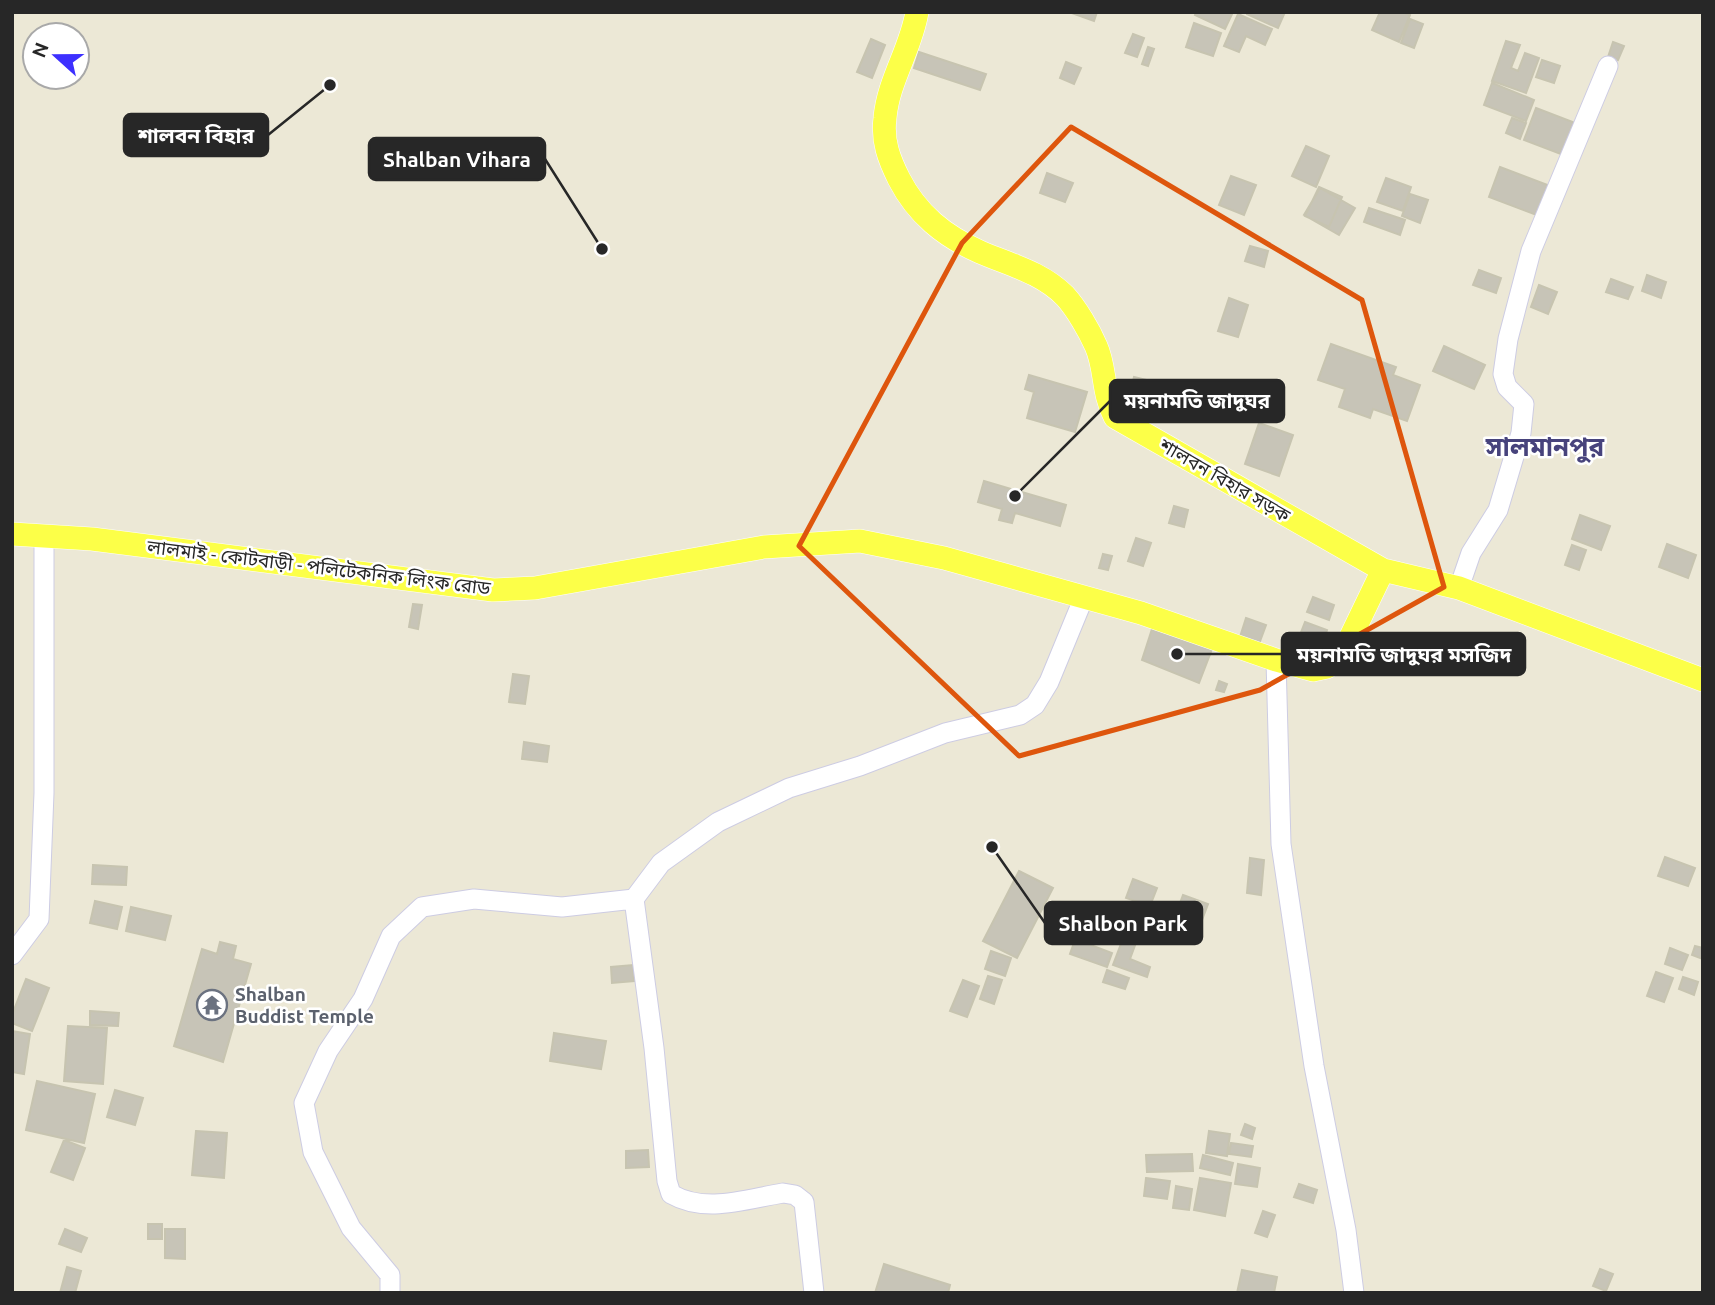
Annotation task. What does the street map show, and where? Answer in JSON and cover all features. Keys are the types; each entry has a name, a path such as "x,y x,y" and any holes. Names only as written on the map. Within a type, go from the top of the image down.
{"main road":[{"name":"শালবন বিহার সড়ক","path":"917,12 913,36 887,97 883,138 893,167 910,201 935,227 979,251 1030,270 1065,296 1097,347 1107,401 1115,417 1383,570"},
{"name":"লালমাই - কোটবাড়ী - পলিটেকনিক লিংক রোড","path":"12,534 92,539 493,590 535,588 764,547 860,541 944,558 1141,613 1312,670 1327,667 1337,661 1354,634 1383,570"},
{"path":"1383,570 1460,588 1703,680"}],"street":[{"path":"1460,588 1471,553 1499,510 1521,433 1524,404 1507,387 1503,374 1508,339 1531,251 1608,66"},
{"path":"12,955 38,919 44,793 44,537"},
{"path":"814,1293 804,1202 795,1195 783,1193 703,1205 682,1201 671,1194 667,1181 654,1048 634,899 661,863 718,822 789,788 860,766 945,733 1020,715 1035,705 1049,682 1084,597"},
{"path":"1276,660 1281,844 1314,1066 1346,1230 1354,1293"},
{"path":"390,1293 390,1275 351,1228 313,1152 304,1103 328,1051 363,999 391,936 422,907 474,899 562,907 634,899"}],"highlighted area":[{"path":"1071,127 1362,300 1444,587 1260,690 1019,756 799,546 962,243"}],"building":[{"path":"1069,12 1097,12 1094,21"},
{"path":"1196,12 1233,12 1225,29 1195,15"},
{"path":"1247,12 1285,12 1278,28"},
{"path":"1380,12 1403,12 1410,15 1399,42 1372,30"},
{"path":"1238,14 1272,29 1265,45 1246,36 1239,52 1224,46"},
{"path":"1410,19 1423,24 1414,48 1401,43"},
{"path":"1194,23 1221,33 1213,56 1186,47"},
{"path":"1133,34 1144,38 1137,57 1125,53"},
{"path":"871,39 885,45 872,78 857,72"},
{"path":"1506,41 1520,45 1511,68 1518,71 1525,53 1539,58 1526,93 1492,81"},
{"path":"1613,42 1624,46 1618,60 1608,57"},
{"path":"1148,47 1154,49 1148,66 1142,64"},
{"path":"919,52 986,74 980,90 914,68"},
{"path":"1542,60 1560,66 1554,83 1536,77"},
{"path":"1066,62 1081,68 1074,84 1060,78"},
{"path":"1492,83 1534,100 1526,121 1484,105"},
{"path":"1536,108 1578,124 1566,156 1524,140"},
{"path":"1512,118 1526,123 1520,139 1506,133"},
{"path":"1306,146 1329,156 1316,187 1292,176"},
{"path":"1500,167 1553,187 1542,217 1489,197"},
{"path":"1047,173 1073,183 1065,202 1040,193"},
{"path":"1231,176 1256,185 1244,215 1219,205"},
{"path":"1386,178 1411,187 1403,211 1377,202"},
{"path":"1319,187 1342,197 1329,227 1305,216"},
{"path":"1320,188 1355,208 1339,235 1304,215"},
{"path":"1410,194 1428,200 1420,223 1402,216"},
{"path":"1369,208 1405,220 1400,235 1364,222"},
{"path":"1250,246 1268,251 1264,267 1245,261"},
{"path":"1479,270 1501,278 1496,293 1473,285"},
{"path":"1647,275 1666,282 1661,298 1642,291"},
{"path":"1611,279 1633,287 1628,299 1606,292"},
{"path":"1539,285 1557,292 1548,314 1531,307"},
{"path":"1229,298 1248,305 1238,337 1218,331"},
{"path":"1331,344 1396,367 1393,375 1420,385 1407,421 1373,409 1370,418 1339,407 1345,389 1318,380"},
{"path":"1444,346 1485,365 1474,389 1433,371"},
{"path":"1029,375 1087,392 1075,432 1027,418 1034,392 1025,389"},
{"path":"1134,377 1159,383 1152,416 1126,410"},
{"path":"1259,423 1293,435 1279,476 1245,464"},
{"path":"984,481 1066,505 1060,526 1015,513 1012,523 999,520 1002,509 978,502"},
{"path":"1174,506 1188,510 1184,527 1169,523"},
{"path":"1580,515 1610,526 1601,550 1572,539"},
{"path":"1136,538 1151,543 1143,566 1128,561"},
{"path":"1667,544 1696,555 1688,578 1659,567"},
{"path":"1572,545 1586,550 1579,570 1565,565"},
{"path":"1103,554 1112,556 1108,570 1099,568"},
{"path":"1313,597 1334,605 1329,620 1307,612"},
{"path":"413,604 422,605 418,629 409,627"},
{"path":"1246,618 1266,625 1259,644 1240,637"},
{"path":"1305,622 1327,630 1318,656 1295,648"},
{"path":"1152,629 1212,649 1199,683 1142,660"},
{"path":"513,674 529,676 525,704 509,702"},
{"path":"1219,681 1227,684 1224,692 1216,690"},
{"path":"524,742 549,746 547,762 522,759"},
{"path":"1665,857 1695,868 1688,886 1658,876"},
{"path":"1250,858 1264,860 1261,895 1247,893"},
{"path":"93,865 127,867 126,885 92,884"},
{"path":"1019,871 1053,888 1017,958 983,941"},
{"path":"1133,879 1157,888 1150,906 1126,898"},
{"path":"1183,895 1208,904 1202,920 1177,911"},
{"path":"95,901 122,907 117,929 90,923"},
{"path":"131,907 171,916 165,940 126,931"},
{"path":"1079,929 1092,933 1088,944 1112,953 1107,967 1070,954"},
{"path":"1124,936 1137,940 1130,959 1150,967 1147,977 1113,965"},
{"name":"Shalban Buddist Temple","path":"220,942 236,946 233,959 251,964 223,1062 174,1046 202,949 217,954"},
{"path":"1695,946 1703,948 1703,959 1692,955"},
{"path":"1670,948 1688,955 1682,970 1665,964"},
{"path":"991,951 1011,958 1005,976 985,969"},
{"path":"633,965 634,981 612,983 611,967"},
{"path":"1107,970 1129,978 1125,989 1103,982"},
{"path":"1656,972 1673,978 1664,1002 1647,996"},
{"path":"988,976 1002,980 994,1004 980,999"},
{"path":"1683,977 1698,982 1694,995 1679,989"},
{"path":"26,979 49,988 32,1031 12,1023 12,1015"},
{"path":"963,980 979,986 967,1017 950,1011"},
{"path":"90,1011 119,1013 118,1026 90,1025"},
{"path":"68,1026 107,1028 103,1084 64,1081"},
{"path":"12,1031 30,1034 24,1074 12,1072"},
{"path":"554,1033 606,1041 601,1069 550,1061"},
{"path":"37,1081 95,1094 84,1143 26,1130"},
{"path":"115,1090 143,1098 135,1125 107,1117"},
{"path":"1245,1124 1255,1128 1252,1139 1241,1135"},
{"path":"196,1131 227,1133 224,1178 192,1175"},
{"path":"1209,1131 1230,1134 1227,1156 1206,1153"},
{"path":"64,1140 85,1148 73,1180 51,1172"},
{"path":"1231,1143 1253,1146 1251,1157 1229,1154"},
{"path":"648,1150 649,1167 626,1168 626,1151"},
{"path":"1192,1154 1193,1171 1147,1172 1146,1155"},
{"path":"1203,1155 1233,1163 1230,1175 1200,1168"},
{"path":"1238,1164 1260,1168 1257,1187 1235,1184"},
{"path":"1146,1178 1170,1181 1167,1199 1144,1196"},
{"path":"1200,1178 1231,1183 1225,1216 1194,1210"},
{"path":"1299,1184 1317,1190 1313,1203 1294,1197"},
{"path":"1176,1186 1192,1189 1189,1210 1173,1208"},
{"path":"1263,1211 1275,1215 1267,1237 1255,1233"},
{"path":"148,1224 162,1224 162,1239 148,1239"},
{"path":"65,1229 87,1238 81,1252 59,1244"},
{"path":"165,1229 185,1229 185,1259 165,1258"},
{"path":"884,1264 950,1285 948,1293 875,1293"},
{"path":"67,1267 81,1271 75,1293 60,1293"},
{"path":"1600,1269 1613,1274 1606,1291 1593,1286"},
{"path":"1242,1270 1277,1277 1274,1293 1237,1293"}],"place":[{"name":"শালবন বিহার","path":"330,85"},
{"name":"Shalban Vihara","path":"602,249"},
{"name":"ময়নামতি জাদুঘর","path":"1015,496"},
{"name":"ময়নামতি জাদুঘর মসজিদ","path":"1177,654"},
{"name":"Shalbon Park","path":"992,847"},
{"name":"Shalban Buddist Temple","path":"212,1005"}],"district":[{"name":"সালমানপুর","path":"1545,447"}]}
